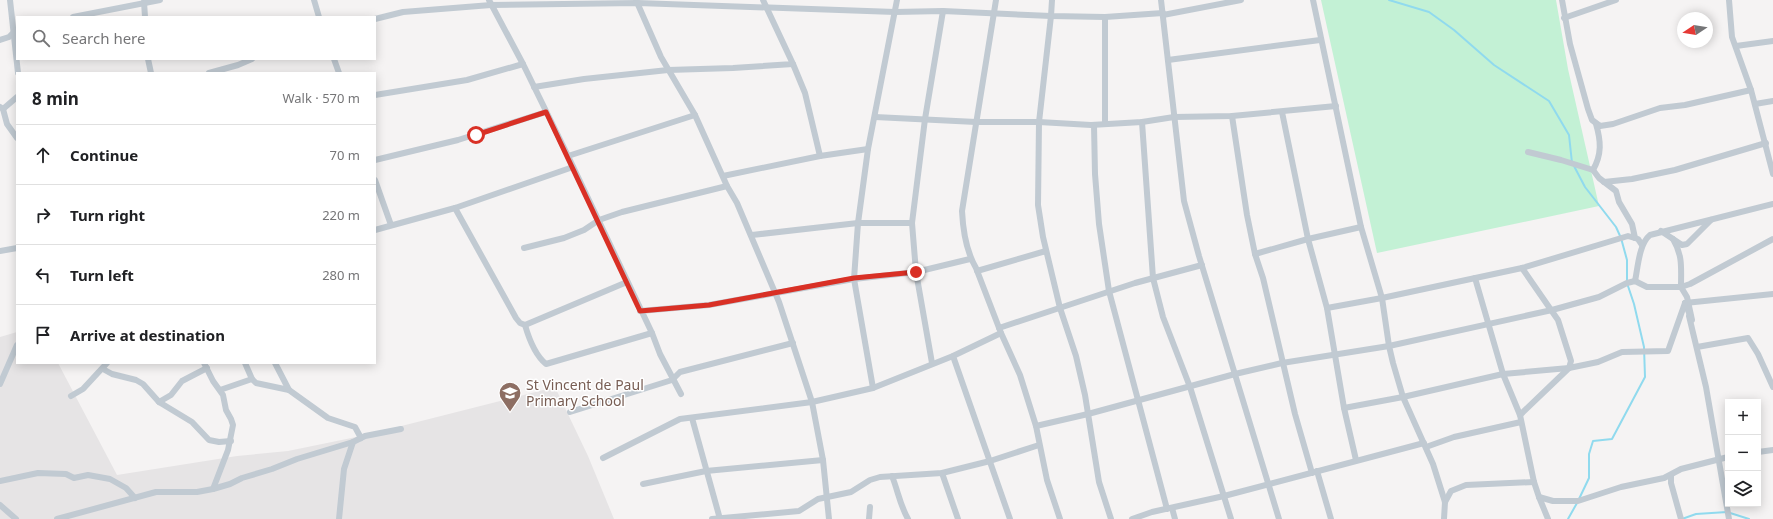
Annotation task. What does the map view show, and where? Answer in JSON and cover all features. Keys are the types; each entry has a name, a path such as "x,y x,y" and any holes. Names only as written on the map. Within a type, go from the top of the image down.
{"street":[{"path":"10,0 16,44"},
{"path":"78,16 160,0"},
{"path":"314,0 320,16"},
{"path":"763,0 805,93 820,156"},
{"path":"873,388 854,278 858,223 868,149 897,0"},
{"path":"996,0 995,14 962,211 963,231 970,259 977,271 1000,330 1020,375 1036,426 1047,480 1060,519"},
{"path":"1052,0 1039,122 1038,205 1046,251 1060,308 1076,356 1088,414 1099,482 1111,519"},
{"path":"1161,0 1184,201 1279,519"},
{"path":"376,19 403,12 490,2 637,1 767,8 895,12 943,11 1105,17 1163,14 1241,0"},
{"path":"1313,0 1320,40 1336,106 1361,227 1382,298 1389,346 1403,397 1425,445 1445,502 1444,519"},
{"path":"1562,0 1564,18 1588,109 1596,124 1601,144 1598,160 1593,170"},
{"path":"1564,18 1616,0"},
{"path":"1729,0 1732,37 1751,90 1773,174"},
{"path":"637,1 668,70 695,115 727,186 752,235 776,292 812,402 823,460 829,519"},
{"path":"144,2 145,16"},
{"path":"490,2 523,64 568,156 640,311 652,333 672,380 681,394"},
{"path":"932,363 916,272 912,223 925,119 943,11"},
{"path":"1105,17 1106,123"},
{"path":"0,40 9,37 15,30"},
{"path":"1168,60 1320,40"},
{"path":"1736,46 1773,41"},
{"path":"17,60 18,72"},
{"path":"148,60 150,72"},
{"path":"213,72 250,60"},
{"path":"334,60 339,72"},
{"path":"376,95 467,80 523,64"},
{"path":"534,87 584,79 668,70 793,64"},
{"path":"1596,124 1600,126 1613,124 1660,108 1685,105 1751,90"},
{"path":"16,100 2,108 7,124 16,137"},
{"path":"1755,104 1773,101"},
{"path":"875,117 976,122 1094,124 1142,122 1174,117 1232,116 1336,106"},
{"path":"376,160 458,140 546,112"},
{"path":"1282,112 1308,239 1328,308 1334,354 1356,460"},
{"path":"568,156 695,115"},
{"path":"1232,116 1247,215 1255,254 1263,278 1282,363 1314,472 1331,519"},
{"path":"1142,122 1153,278 1163,316 1190,387 1231,519"},
{"path":"1094,124 1095,174 1099,224 1109,291 1138,400 1170,509 1176,519"},
{"path":"1604,182 1632,179 1675,170 1766,143"},
{"path":"723,176 820,156 868,149"},
{"path":"1528,152 1593,170 1599,178 1616,190 1619,202 1632,224 1635,238"},
{"path":"376,230 455,208 573,167"},
{"path":"376,183 391,225"},
{"path":"524,248 564,238 584,230 599,220 622,212 727,186"},
{"path":"1635,281 1642,245 1645,239 1650,235 1773,204"},
{"path":"455,208 516,318 524,325 536,351 546,364 652,333"},
{"path":"1661,231 1682,245 1687,244 1712,219"},
{"path":"752,235 858,223 912,223"},
{"path":"1255,254 1308,239 1361,227"},
{"path":"1328,308 1522,268 1628,236 1635,238 1642,245"},
{"path":"1673,239 1681,258 1681,287 1687,297 1692,320 1685,303"},
{"path":"1036,426 1088,414 1235,374 1282,363 1389,346 1487,323 1552,310 1599,297 1627,283 1635,281 1647,287 1681,287 1690,284 1773,239"},
{"path":"0,251 16,248"},
{"path":"977,271 1046,251"},
{"path":"640,311 709,305 854,278 916,272 970,259"},
{"path":"603,458 680,419 812,402 873,388 952,356 1000,330 1109,291 1202,265"},
{"path":"1520,414 1569,368 1571,360 1562,328 1552,310 1522,268"},
{"path":"1475,278 1503,374 1520,414 1534,482 1548,519"},
{"path":"524,325 627,282"},
{"path":"1685,303 1773,294"},
{"path":"1685,303 1697,347 1729,519"},
{"path":"1344,408 1403,397 1503,374 1569,368 1605,360 1622,352 1668,351 1685,303"},
{"path":"1697,347 1748,338 1758,354 1773,386"},
{"path":"570,412 672,380 676,374 680,372 793,342"},
{"path":"0,384 16,347"},
{"path":"952,356 1010,519"},
{"path":"71,396 83,389 107,364"},
{"path":"245,364 252,379 263,385 289,390 328,418 355,427 361,438"},
{"path":"276,364 289,390"},
{"path":"159,402 172,394 182,381 206,366 220,390 225,401 226,410 232,422 231,441 214,489"},
{"path":"103,369 112,374 136,380 143,384 159,402 192,422 209,440 219,442 231,441"},
{"path":"220,390 252,379"},
{"path":"692,418 720,518"},
{"path":"1132,519 1356,460 1521,422"},
{"path":"57,519 156,492 197,492 214,489 242,478 353,442 361,438 401,428"},
{"path":"339,519 344,469 353,442"},
{"path":"712,519 799,511 818,499 851,492 870,480 880,477 942,473 990,461 1039,445"},
{"path":"1761,452 1773,450"},
{"path":"1539,497 1553,501 1578,501 1621,487 1651,482 1671,476 1681,469 1725,458"},
{"path":"643,484 706,471 823,460"},
{"path":"0,482 38,473 66,474 74,478 88,475 110,479 126,488 136,498"},
{"path":"942,473 958,519"},
{"path":"892,476 898,492 899,502 908,519"},
{"path":"1671,476 1671,483 1681,519"},
{"path":"1445,502 1451,491 1466,485 1534,482"},
{"path":"0,505 16,519"},
{"path":"869,519 870,507"}],"shaded area":[{"name":"St Vincent de Paul Primary School","path":"16,332 16,364 59,364 117,475 237,456 288,451 366,435 555,387 588,456 614,519 0,519 0,337"}],"green space":[{"path":"1321,0 1556,0 1568,69 1599,206 1377,253"}],"waterway":[{"path":"1389,0 1429,12 1454,30 1494,65 1549,101 1569,135 1572,163"},
{"path":"1574,166 1585,187 1616,227 1621,238 1627,260 1627,283 1634,304 1644,347 1645,377 1612,439 1593,441 1589,454 1589,478 1579,499"},
{"path":"1568,519 1577,503"},
{"path":"1682,519 1696,514 1727,512 1749,519"}],"place":[{"name":"St Vincent de Paul Primary School","path":"510,412"}],"route":[{"path":"476,135 546,112 599,220 640,311 709,305 854,278 916,272"}]}
